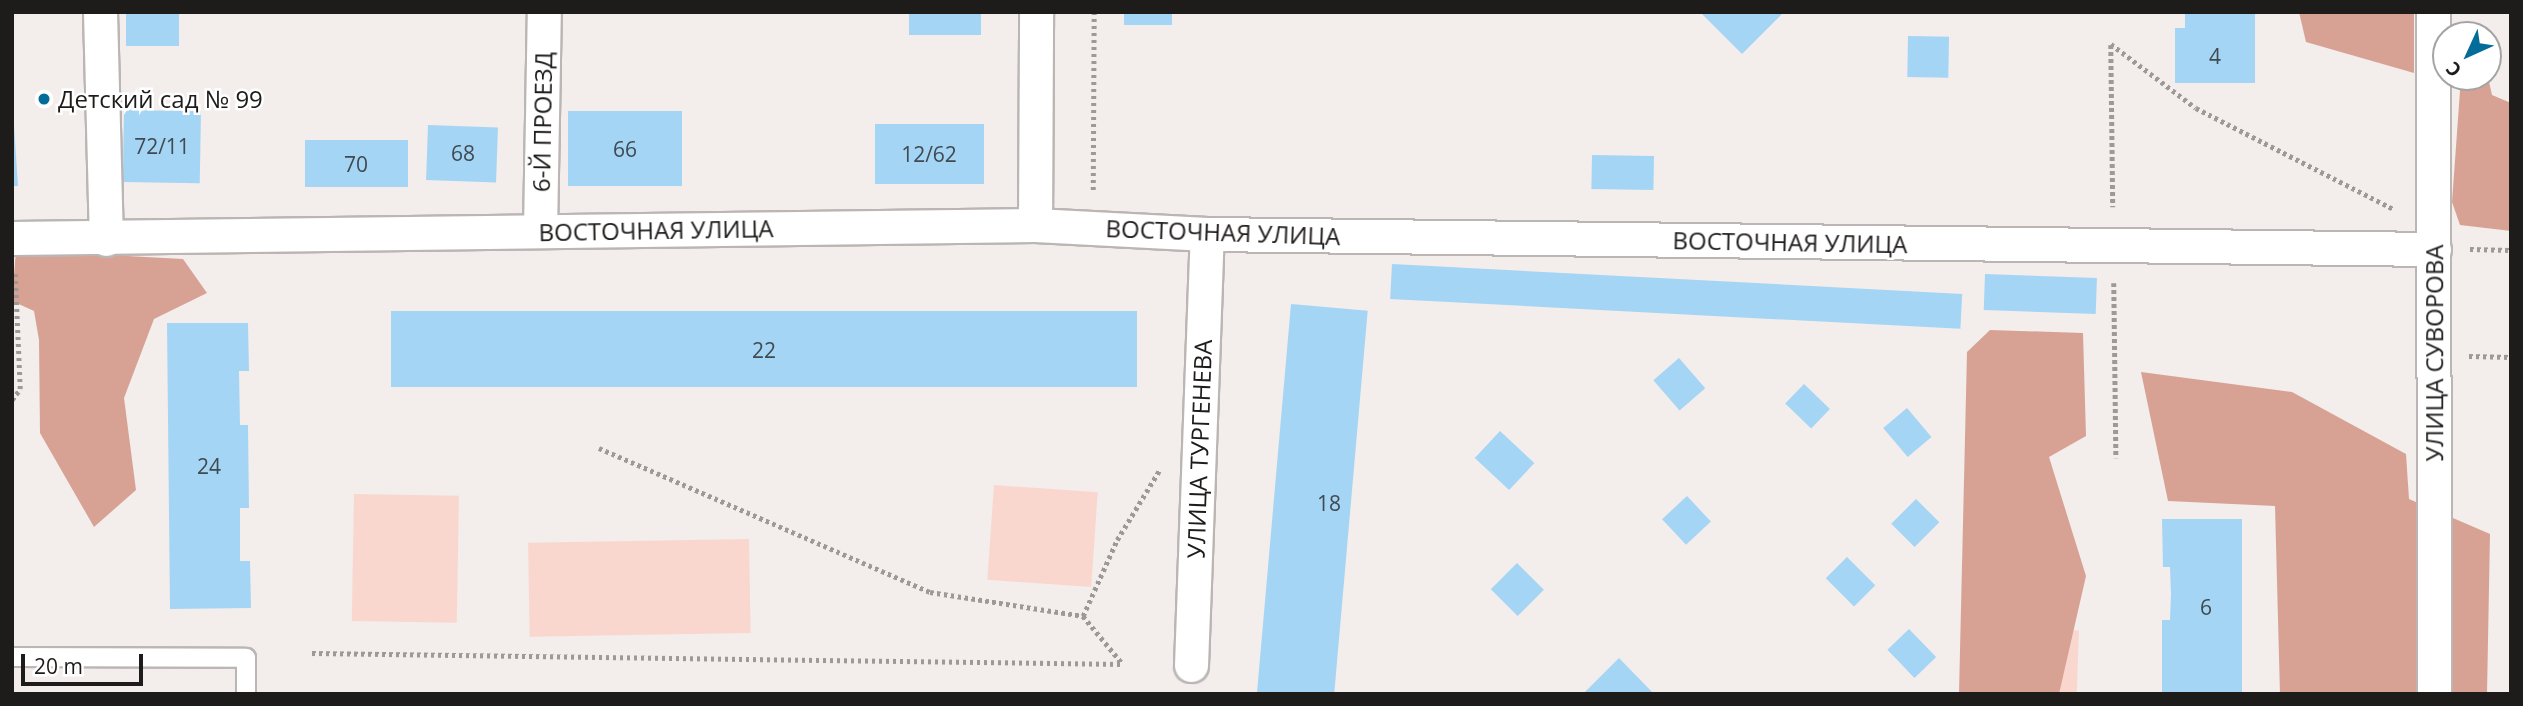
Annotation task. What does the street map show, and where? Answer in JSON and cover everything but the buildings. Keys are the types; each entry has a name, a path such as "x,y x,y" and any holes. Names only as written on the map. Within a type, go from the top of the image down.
{"street":[{"path":"100,12 106,239"},
{"name":"6-Й ПРОЕЗД","path":"540,232 544,12"},
{"path":"1035,225 1036,12"},
{"name":"УЛИЦА СУВОРОВА","path":"2433,12 2434,694"},
{"name":"ВОСТОЧНАЯ УЛИЦА","path":"13,238 106,239 1035,225 1207,234 2434,249"},
{"name":"УЛИЦА ТУРГЕНЕВА","path":"1191,665 1207,234"}],"lane":[{"path":"12,657 246,658 246,694"}],"path":[{"path":"1093,228 1094,12"},
{"path":"2116,458 2111,44 2196,108 2394,210 2434,249"},
{"path":"12,400 20,389 13,238"},
{"path":"312,653 1122,664 1083,616 930,592 599,448"},
{"path":"1083,616 1117,540 1167,458"}],"shaded area":[{"path":"2299,12 2414,12 2414,73 2306,42"},
{"path":"2460,91 2491,91 2492,95 2511,103 2511,231 2460,225 2452,202"},
{"path":"16,250 183,259 207,293 154,319 124,398 136,490 94,527 40,433 39,340 34,311 12,301"},
{"path":"1990,330 2083,333 2086,436 2049,457 2086,576 2059,694 1959,694 1967,352"},
{"path":"2141,372 2292,392 2406,454 2409,499 2490,534 2487,694 2280,694 2275,506 2168,501"},
{"path":"994,485 1098,492 1091,587 987,580"},
{"path":"354,494 459,496 457,623 352,621"},
{"path":"749,539 751,633 530,637 528,543"},
{"path":"2006,628 2079,631 2077,694 2004,694"}],"place":[{"name":"Детский сад № 99","path":"44,99"}]}
